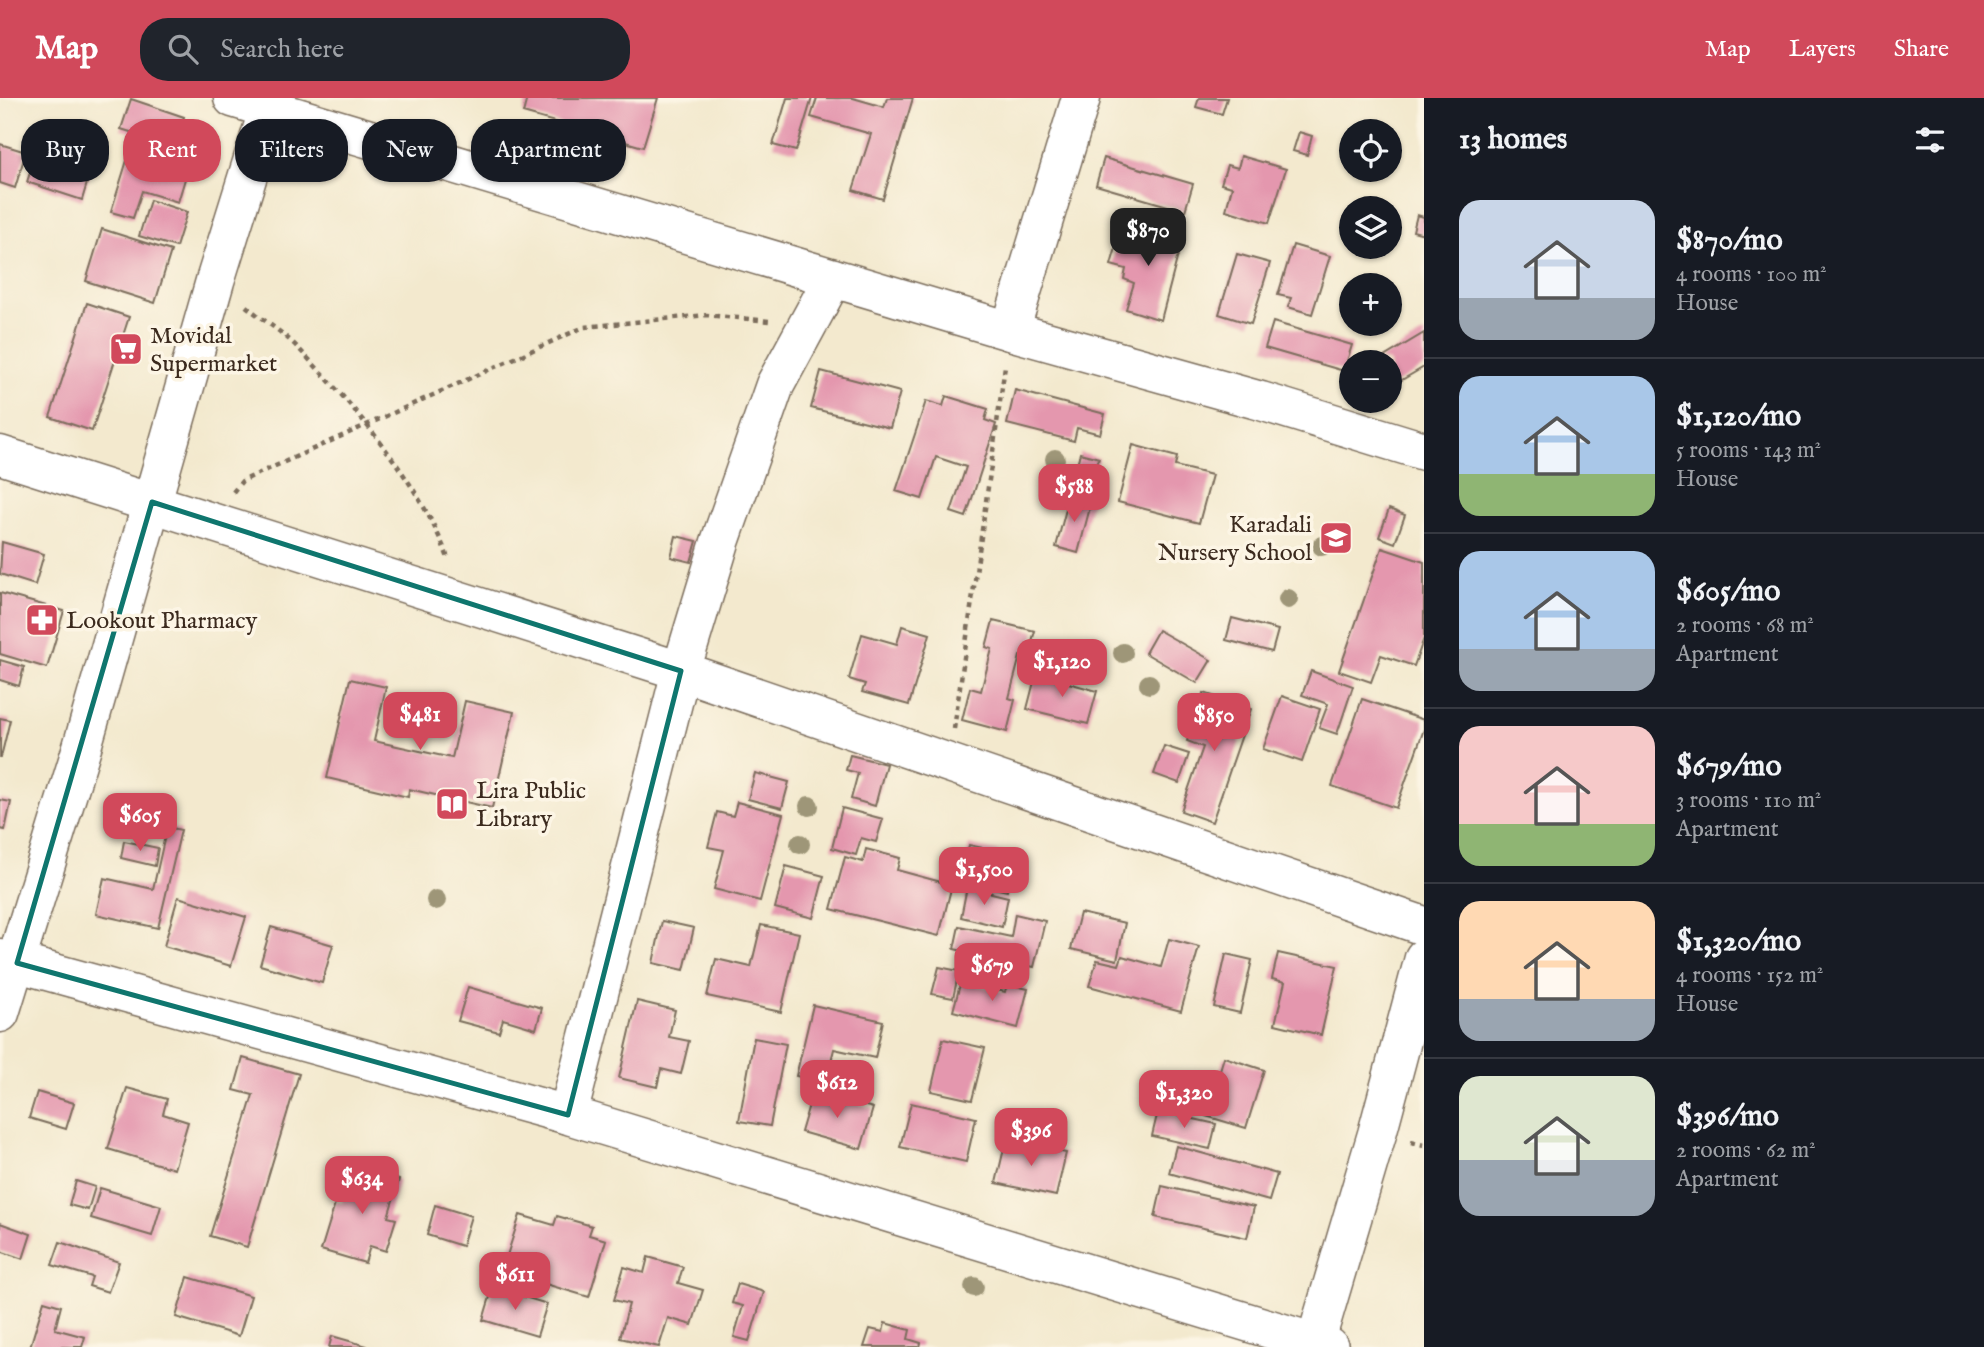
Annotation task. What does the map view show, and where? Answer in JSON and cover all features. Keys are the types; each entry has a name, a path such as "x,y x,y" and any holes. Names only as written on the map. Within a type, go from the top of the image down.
{"street":[{"path":"233,98 271,103 833,278 1261,401 1424,451"},
{"path":"1010,331 1081,98"},
{"path":"0,1013 8,961 152,502 215,281 271,103"},
{"path":"568,1115 681,671 749,452 775,385 833,278"},
{"path":"0,455 681,671 1424,926"},
{"path":"8,961 568,1115 1320,1345 1424,958"}],"path":[{"path":"215,281 298,348 366,425 434,521 464,601"},
{"path":"211,520 242,481 584,327 706,315 807,324"},
{"path":"949,764 984,496 1010,331"}],"highlighted area":[{"path":"152,502 681,671 568,1115 17,963"}],"building":[{"path":"527,98 658,98 643,147 626,142 626,119 544,119 523,113"},
{"path":"787,98 812,98 796,151 773,145"},
{"path":"817,98 853,98 884,107 887,98 913,98 883,199 853,190 871,134 811,117"},
{"path":"1199,98 1227,98 1222,114 1196,107"},
{"path":"131,99 184,117 183,119 124,119"},
{"path":"1299,132 1312,136 1307,155 1293,151"},
{"path":"0,144 21,150 21,168 15,188 0,183"},
{"path":"1241,156 1286,169 1269,223 1226,210 1232,187 1221,184 1227,165 1238,168"},
{"path":"1104,158 1193,184 1185,211 1096,185"},
{"path":"123,173 123,182 184,182 178,202 142,191 133,218 111,212"},
{"path":"27,182 87,182 82,200"},
{"path":"150,200 187,212 176,247 139,236"},
{"path":"1417,215 1424,217 1424,234 1413,231"},
{"path":"1140,224 1183,236 1161,320 1126,309 1134,283 1124,279 1126,269 1111,265 1120,234 1136,238"},
{"path":"102,229 171,251 155,303 86,281"},
{"path":"1293,245 1330,256 1312,314 1288,307 1291,298 1278,295"},
{"path":"1237,254 1270,263 1251,324 1219,314"},
{"path":"87,303 129,317 92,431 50,417"},
{"path":"1273,322 1352,345 1350,350 1339,350 1339,370 1265,348"},
{"path":"1424,333 1424,367 1402,380 1402,350 1396,350"},
{"path":"821,371 900,392 890,428 811,408"},
{"path":"1015,390 1105,414 1100,434 1077,428 1074,441 1007,424"},
{"path":"946,396 988,409 985,420 996,424 966,517 951,512 966,467 936,457 922,499 896,491 926,401 943,406"},
{"path":"1133,445 1177,457 1175,466 1212,475 1199,523 1118,502"},
{"path":"1080,453 1099,458 1089,495 1070,490"},
{"path":"1070,494 1092,500 1078,553 1056,547"},
{"path":"1389,509 1405,515 1395,543 1379,537"},
{"path":"676,536 697,541 691,562 671,557"},
{"path":"2,542 44,554 35,585 0,574"},
{"path":"1382,548 1424,562 1424,638 1414,666 1381,655 1371,682 1339,671"},
{"path":"0,593 64,611 47,668 0,654"},
{"path":"1232,618 1278,630 1272,652 1226,640"},
{"path":"993,621 1035,631 1027,658 1020,656 1009,698 1015,700 1007,732 962,720 970,688 981,691 992,649 986,647"},
{"path":"902,626 930,634 909,705 862,692 865,684 849,679 862,634 897,644"},
{"path":"1158,630 1211,660 1197,683 1145,653"},
{"path":"0,660 24,667 19,686 0,680"},
{"path":"1311,671 1353,686 1337,734 1319,728 1328,704 1302,695"},
{"path":"1036,674 1097,691 1088,724 1027,709"},
{"path":"350,679 386,687 374,741 452,758 465,701 514,712 492,808 409,789 408,797 327,778"},
{"path":"1204,693 1251,709 1212,822 1181,811 1203,747 1187,741"},
{"path":"1282,696 1320,709 1302,762 1263,749"},
{"path":"1362,699 1424,720 1424,729 1396,808 1332,786"},
{"path":"0,718 10,720 1,757 0,757"},
{"path":"1164,746 1189,754 1179,783 1154,774"},
{"path":"850,755 886,764 875,806 851,799 858,773 846,770"},
{"path":"755,773 789,782 782,808 748,799"},
{"path":"0,800 11,802 5,830 0,829"},
{"path":"737,802 783,814 760,901 714,889 724,850 708,847 717,812 733,816"},
{"path":"842,808 883,819 876,842 861,838 856,855 832,848"},
{"path":"167,827 181,830 158,928 96,914 104,878 153,889"},
{"path":"124,841 158,848 155,866 121,858"},
{"path":"969,845 1015,855 1007,891 960,880"},
{"path":"866,849 900,858 897,870 952,885 939,936 831,909 845,857 863,862"},
{"path":"786,866 824,876 813,918 775,908"},
{"path":"967,887 1008,897 1002,927 961,917"},
{"path":"178,897 246,917 231,966 164,946"},
{"path":"1080,913 1125,923 1117,960 1071,949"},
{"path":"1015,914 1045,921 1034,967 954,949 959,926 1011,937"},
{"path":"662,921 694,928 684,970 653,963"},
{"path":"761,925 799,933 781,1012 707,996 716,959 751,967"},
{"path":"271,927 333,945 322,983 260,965"},
{"path":"1169,939 1199,947 1181,1011 1089,986 1097,960 1119,965 1122,956 1161,967"},
{"path":"1278,953 1337,966 1321,1035 1275,1024 1285,982 1272,979"},
{"path":"1226,954 1252,960 1240,1013 1214,1007"},
{"path":"939,967 959,971 953,998 932,994"},
{"path":"961,981 1005,992 1007,984 1028,989 1018,1028 953,1011"},
{"path":"468,987 542,1008 536,1029 503,1019 499,1032 458,1021"},
{"path":"637,1001 675,1010 669,1037 689,1041 681,1074 661,1069 657,1087 619,1078"},
{"path":"813,1005 883,1021 875,1058 834,1049 826,1082 796,1076"},
{"path":"754,1038 786,1044 770,1126 739,1121"},
{"path":"943,1039 985,1048 972,1100 931,1091"},
{"path":"1224,1057 1264,1070 1246,1128 1206,1116"},
{"path":"243,1058 299,1074 247,1247 210,1236 253,1095 234,1090"},
{"path":"127,1088 167,1099 163,1114 188,1122 174,1169 108,1149"},
{"path":"813,1091 873,1108 861,1149 801,1132"},
{"path":"37,1092 74,1103 66,1129 29,1118"},
{"path":"911,1103 976,1118 966,1162 900,1147"},
{"path":"1158,1111 1216,1124 1210,1149 1152,1136"},
{"path":"1006,1140 1066,1153 1056,1196 996,1183"},
{"path":"1176,1146 1277,1174 1269,1201 1169,1173"},
{"path":"353,1166 399,1180 388,1217 396,1219 386,1251 370,1246 365,1263 321,1250 336,1201 342,1203"},
{"path":"76,1181 95,1187 88,1210 69,1205"},
{"path":"1162,1186 1254,1207 1247,1238 1155,1217"},
{"path":"100,1188 161,1206 152,1236 91,1218"},
{"path":"435,1205 471,1216 462,1246 427,1235"},
{"path":"520,1215 554,1225 557,1216 592,1226 589,1235 606,1240 589,1297 502,1271"},
{"path":"0,1223 31,1234 23,1259 0,1251"},
{"path":"60,1242 119,1262 108,1292 89,1286 92,1277 52,1265"},
{"path":"648,1257 683,1267 678,1283 703,1290 692,1325 668,1318 659,1347 620,1338 629,1304 614,1300 624,1267 644,1273"},
{"path":"188,1277 251,1296 239,1336 176,1317"},
{"path":"738,1284 764,1292 749,1341 734,1337 743,1306 732,1303"},
{"path":"493,1287 547,1304 537,1336 483,1320"},
{"path":"44,1301 61,1306 55,1329 85,1337 82,1347 30,1347"},
{"path":"885,1323 910,1330 908,1339 921,1343 920,1347 864,1347 870,1329 883,1332"},
{"path":"332,1336 367,1346 367,1347 329,1347"}],"place":[{"name":"Movidal Supermarket","path":"126,349"},
{"name":"Karadali Nursery School","path":"1336,538"},
{"name":"Lookout Pharmacy","path":"42,620"},
{"name":"Lira Public Library","path":"452,804"}]}
